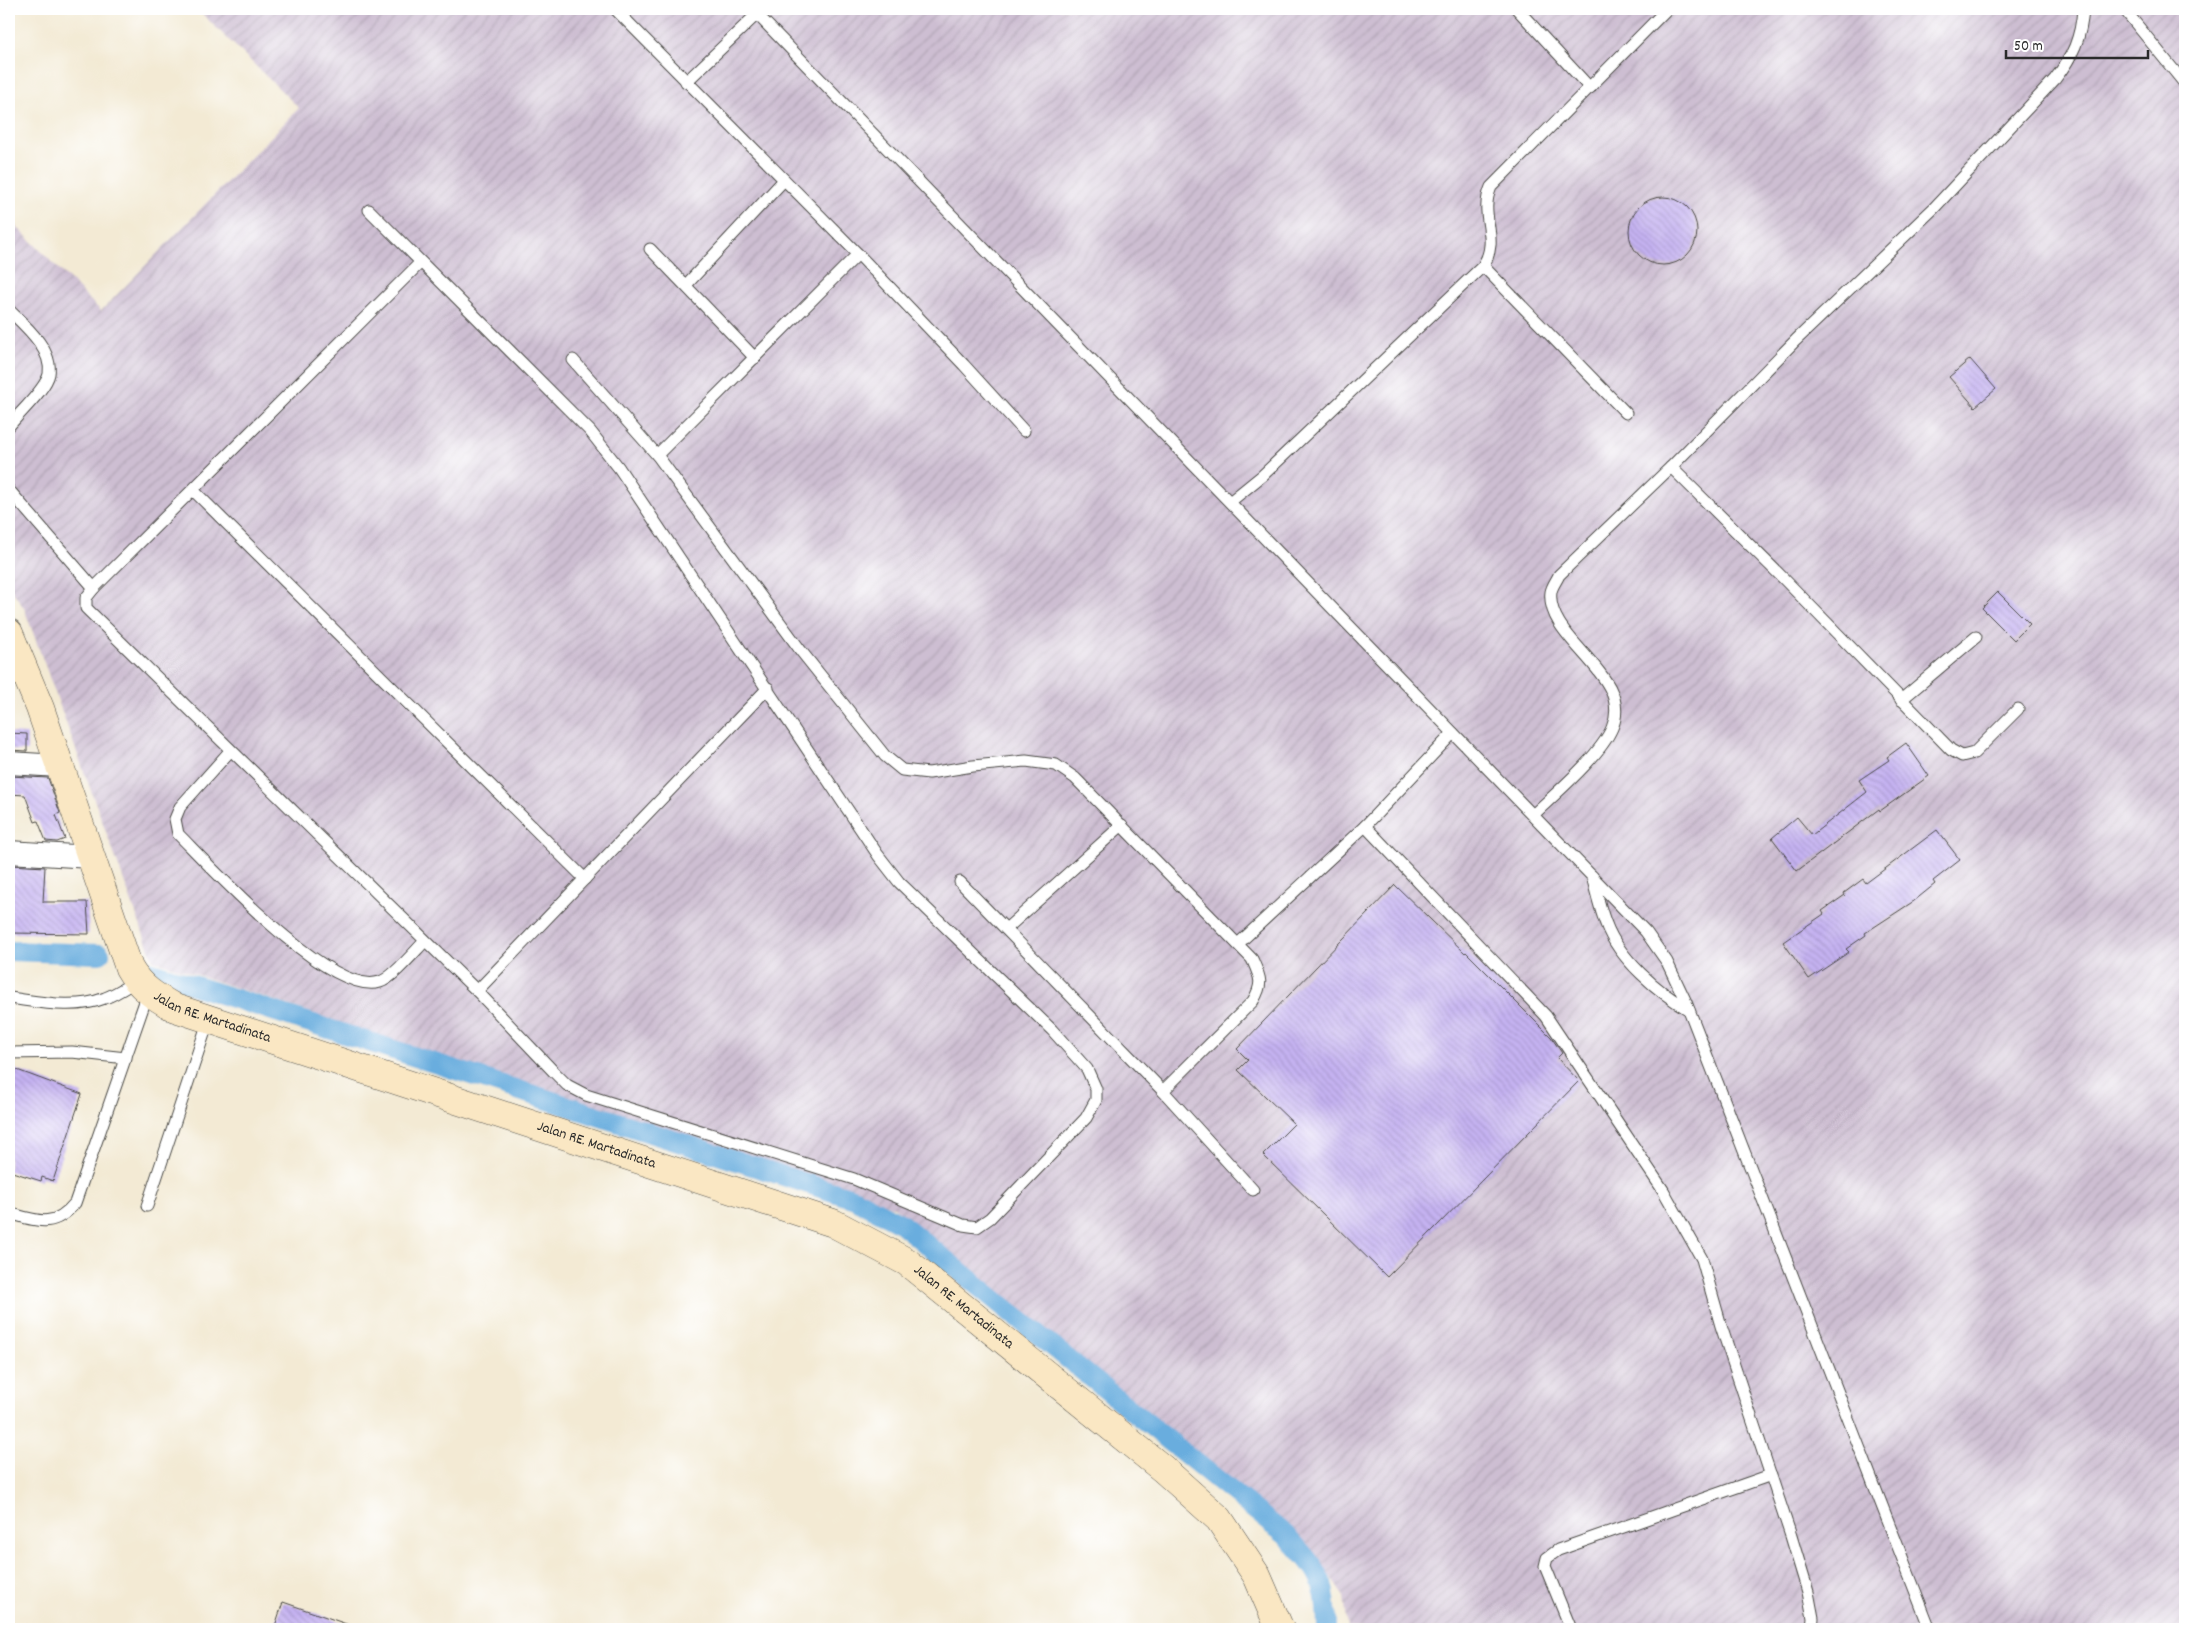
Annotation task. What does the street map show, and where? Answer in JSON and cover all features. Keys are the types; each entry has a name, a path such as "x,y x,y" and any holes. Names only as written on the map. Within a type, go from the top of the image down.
{"main road":[{"path":"9,633 40,708 129,968 142,987"},
{"name":"Jalan RE. Martadinata","path":"142,987 175,1008 833,1223 873,1242 907,1262 1163,1469 1219,1519 1257,1576 1280,1629"}],"street":[{"path":"9,763 59,766"},
{"path":"9,852 90,856"}],"lane":[{"path":"615,9 858,254 964,364 1024,432"},
{"path":"1517,9 1590,88"},
{"path":"1231,501 1263,475 1483,266 1490,254 1485,199 1490,187 1667,9"},
{"path":"1533,815 1593,755 1612,727 1616,703 1607,683 1562,625 1553,610 1551,591 1559,575 1671,467 1796,340 1934,208 2055,79 2072,58 2082,26 2083,9"},
{"path":"2124,9 2185,84"},
{"path":"686,82 755,11 1646,932 1667,962 1689,1010 1930,1629"},
{"path":"686,285 784,180"},
{"path":"370,210 590,431 619,468 878,855 899,882 1052,1030 1086,1069 1096,1088 1096,1100 1086,1118 990,1218 977,1227 963,1225 854,1179 586,1096 567,1085 477,991 90,614 85,602 94,588 421,262"},
{"path":"650,249 755,358"},
{"path":"657,455 858,254"},
{"path":"1483,266 1626,413"},
{"path":"9,310 35,337 46,356 49,373 42,387 9,426"},
{"path":"573,360 657,455 801,651 885,756 902,770 929,772 1026,761 1056,764 1074,778 1122,825 1239,943 1252,959 1260,977 1260,988 1253,1001 1163,1091"},
{"path":"1671,467 1785,580 1951,750 1962,756 1974,753 2018,709"},
{"path":"9,490 94,588"},
{"path":"193,490 585,879"},
{"path":"1901,700 1976,636"},
{"path":"477,991 768,688"},
{"path":"1239,943 1364,826 1453,733"},
{"path":"230,751 180,807 175,819 178,834 273,928 316,960 346,977 365,982 380,982 388,978 425,941"},
{"path":"1006,928 1122,825"},
{"path":"1364,826 1546,1016 1663,1190 1702,1259 1721,1326 1808,1592 1813,1618 1812,1629"},
{"path":"1591,874 1606,926 1620,948 1664,996 1689,1010"},
{"path":"960,882 1163,1091 1253,1190"},
{"path":"9,998 57,1004 88,1003 142,987 126,1058 75,1203 67,1213 55,1220 40,1222 9,1213"},
{"path":"147,1206 209,1019"},
{"path":"9,1052 72,1052 126,1058"},
{"path":"1571,1629 1545,1566 1547,1558 1558,1550 1771,1475"}],"shaded area":[{"path":"197,9 2185,9 2185,1629 1348,1629 1344,1597 1315,1555 894,1207 153,960 24,608 9,586 9,219 101,311 299,108"}],"building":[{"path":"1656,197 1670,197 1682,202 1692,212 1697,224 1697,238 1692,250 1682,260 1670,265 1656,265 1644,260 1634,250 1629,238 1629,224 1634,212 1644,202"},
{"path":"1970,359 1996,389 1975,407 1949,377"},
{"path":"1998,592 2030,624 2014,640 1982,608"},
{"path":"9,733 27,734 27,751 9,750"},
{"path":"1906,743 1929,776 1880,811 1879,809 1797,871 1772,838 1797,817 1812,835 1867,792 1859,780 1889,760 1887,757"},
{"path":"9,776 48,778 60,813 56,815 65,839 57,842 46,841 38,821 35,822 25,795 9,794"},
{"path":"1937,830 1960,860 1933,881 1935,884 1914,901 1865,933 1866,935 1846,949 1849,952 1809,979 1783,942 1824,914 1822,911 1845,895 1844,893 1863,879 1866,883"},
{"path":"9,865 45,867 43,902 87,902 89,934 9,933"},
{"path":"1395,885 1466,952 1551,1037 1562,1053 1557,1058 1579,1081 1387,1277 1263,1155 1294,1124 1238,1070 1248,1060 1237,1049"},
{"path":"9,1067 82,1094 53,1181 42,1177 41,1181 9,1171"},
{"path":"283,1602 355,1627 355,1629 274,1629"}],"waterway":[{"path":"9,951 100,954"},
{"path":"140,968 855,1199 900,1223 1288,1537 1308,1560 1320,1578 1325,1599 1327,1629"}]}
